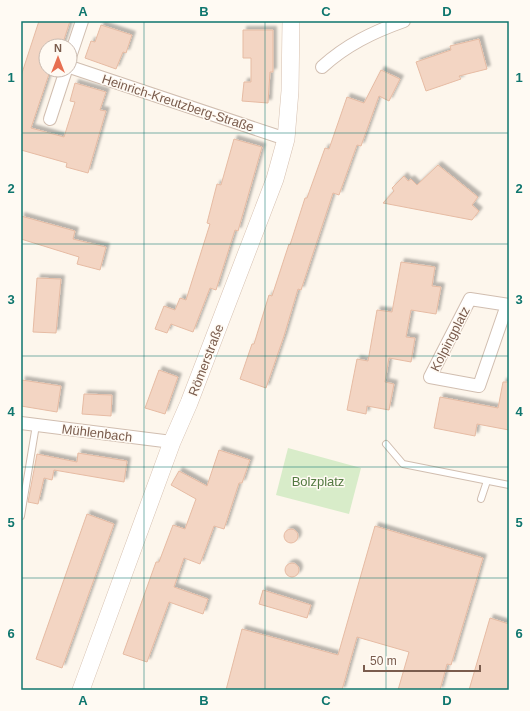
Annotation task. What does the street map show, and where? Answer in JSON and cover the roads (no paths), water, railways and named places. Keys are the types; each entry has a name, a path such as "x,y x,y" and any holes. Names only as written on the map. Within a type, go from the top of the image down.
{"main road":[{"name":"Römerstraße","path":"81,690 172,442 189,403 275,179 286,139 290,91 290,21"}],"street":[{"path":"76,38 82,21"},
{"path":"322,67 345,48 376,31 404,21"},
{"name":"Heinrich-Kreutzberg-Straße","path":"78,70 286,139"},
{"path":"50,119 63,78"},
{"name":"Kolpingplatz","path":"470,299 508,305 479,386 430,377 470,299"},
{"name":"Mühlenbach","path":"21,423 172,442"}],"lane":[{"path":"21,516 36,426"},
{"path":"386,444 403,464 509,485"},
{"path":"481,499 487,481"}],"park label":[{"name":"Bolzplatz","path":"318,481"}]}
